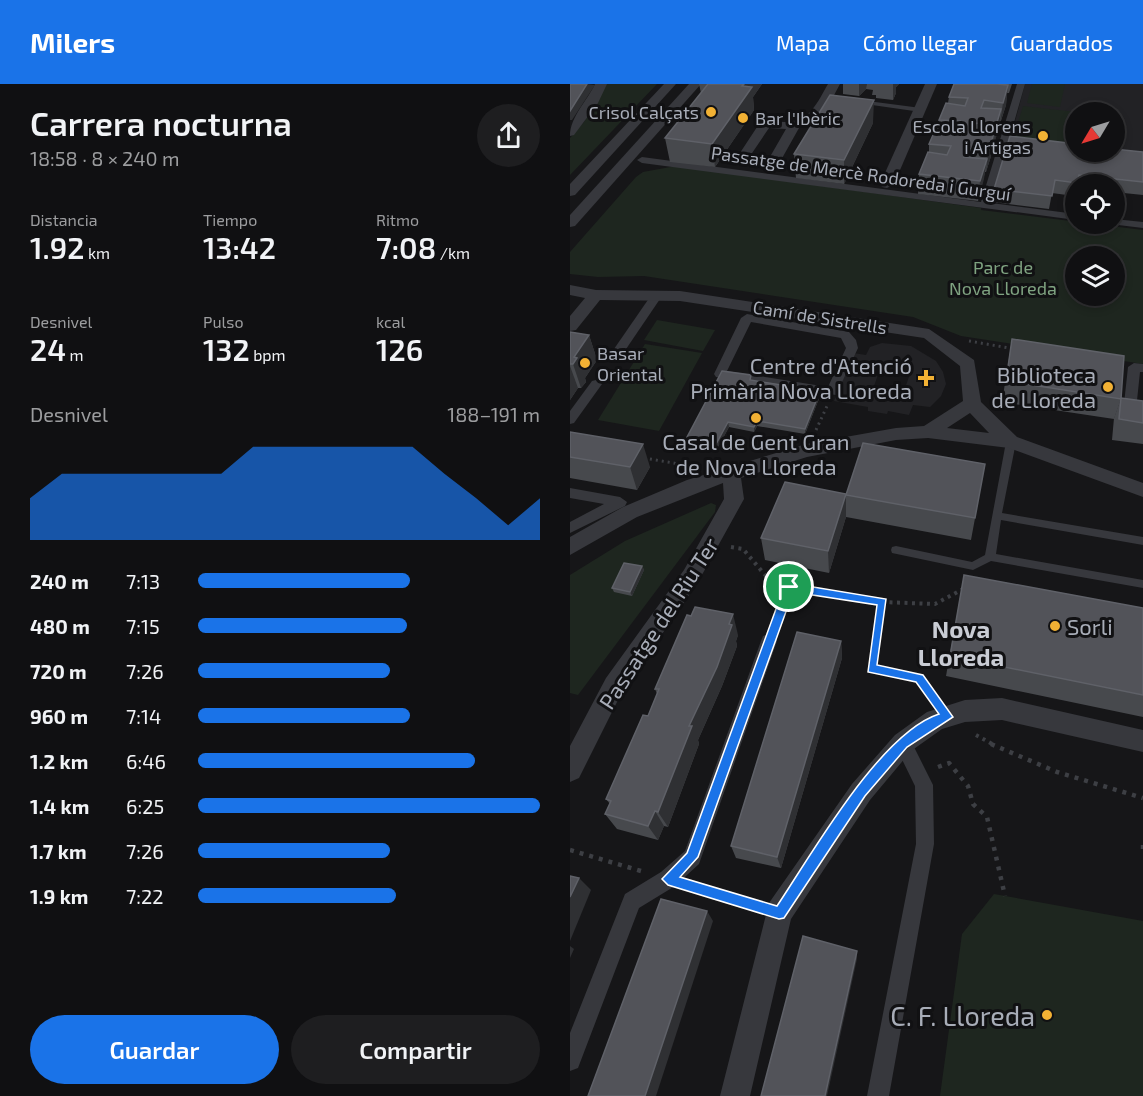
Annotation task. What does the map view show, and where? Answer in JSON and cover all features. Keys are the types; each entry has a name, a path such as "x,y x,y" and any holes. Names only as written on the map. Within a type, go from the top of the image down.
{"street":[{"path":"570,132 592,103 601,84"},
{"path":"570,192 670,84"},
{"path":"570,223 695,84"},
{"path":"793,127 816,117 832,98 834,84"},
{"path":"887,184 931,84"},
{"path":"985,206 1021,84"},
{"name":"Passatge de Mercè Rodoreda i Gurguí","path":"642,160 1065,216"},
{"path":"1125,223 1143,225"},
{"name":"Camí de Sistrells","path":"570,290 596,295 680,296 929,334 968,364 972,402"},
{"path":"570,326 596,295"},
{"path":"618,352 656,296"},
{"path":"747,318 835,332 850,340 852,348 832,392 720,374 747,318"},
{"path":"1143,368 1134,367 1129,413 1143,416"},
{"path":"570,420 596,384"},
{"path":"928,432 972,402 984,418 1011,442"},
{"path":"570,547 630,512 731,474 806,451 896,434 928,432 1011,442 1143,490"},
{"name":"Passatge del Riu Ter","path":"570,770 614,685 691,576 734,499 731,474"},
{"path":"570,493 620,502 570,528"},
{"path":"570,1060 632,901 668,879 692,857 769,641"},
{"path":"735,1096 779,913 861,792 903,743 935,720 965,711 1002,710 1143,741"},
{"path":"878,1096 925,844 922,782 903,743"}],"lane":[{"path":"848,100 921,110"},
{"path":"990,557 1011,442"},
{"path":"997,516 1143,541"},
{"path":"896,550 973,566 990,557 1143,584"}],"path":[{"path":"929,334 1020,349"},
{"path":"635,456 679,464"},
{"path":"743,549 771,582 789,587 882,602 935,604 967,588"},
{"path":"769,641 789,587"},
{"path":"882,602 871,669 920,678 948,717 998,748 1062,776 1143,798"},
{"path":"922,782 935,768 949,763 962,776 972,793 973,804 987,817 988,836 994,844 999,881 1005,896"},
{"path":"1143,845 1143,855"},
{"path":"570,850 779,913"}],"shaded area":[{"name":"Escola Llorens i Artigas","path":"1025,84 1143,84 1143,165 1119,162 1125,162 1125,102 1065,102 1065,155 1008,148"},
{"name":"Centre d'Atenció Primària Nova Lloreda","path":"882,343 911,346 936,361 943,372 946,384 941,396 930,407 913,405 909,415 888,411 887,414 868,411 868,407 834,401 853,353 866,355 870,347","holes":["881,366 911,371 904,391 874,386"]}],"green space":[{"path":"606,84 657,84 570,175 570,138 584,122"},
{"path":"1032,84 1065,84 1060,107 1027,103"},
{"path":"1023,106 1065,111 1065,153 1011,146"},
{"name":"Parc de Nova Lloreda","path":"676,166 1065,220 1065,234 1125,234 1125,228 1143,230 1143,364 961,336 913,317 644,276 598,277 570,274 570,252 636,177 643,172"},
{"path":"657,320 715,330 703,351 644,340"},
{"path":"645,344 702,353 659,431 598,420"},
{"path":"711,503 716,505 715,512 578,695 570,693 570,575 625,541"},
{"name":"C. F. Lloreda","path":"994,894 1143,921 1143,1096 940,1096 962,934"}],"building":[{"path":"570,84 587,84 570,111"},
{"path":"708,84 744,84 742,86 752,87 712,144 665,138"},
{"path":"954,84 1008,85 1003,103 984,100 981,108 1001,109 996,126 976,123 974,131 994,133 988,152 967,148 964,157 987,159 980,181 919,174 928,152 947,155 951,146 929,144 937,126 957,129 960,121 939,120 946,103 965,106 968,98 949,97"},
{"path":"830,95 874,100 844,160 794,154"},
{"path":"1010,136 1065,143 1065,162 1125,162 1125,150 1143,152 1143,182 1125,180 1125,174 1065,174 1065,181 1055,180 1052,196 994,189"},
{"path":"570,332 589,335 574,357 577,358 573,364 570,364"},
{"path":"1012,339 1124,356 1121,399 1006,381"},
{"name":"Casal de Gent Gran de Nova Lloreda","path":"722,371 751,375 750,380 820,391 805,429 757,421 754,427 728,422 715,446 685,441"},
{"path":"1121,398 1143,401 1143,423 1119,419"},
{"path":"570,432 643,444 630,467 570,457"},
{"path":"863,443 985,464 975,518 846,495"},
{"path":"785,482 846,494 828,551 761,538"},
{"path":"624,563 642,566 630,592 612,588"},
{"path":"964,575 1143,608 1143,695 950,656"},
{"path":"695,607 733,614 729,624 732,625 717,667 689,726 692,726 658,812 655,811 648,826 605,814 611,801 606,799 643,715 648,716 659,689 655,689 687,615 691,616"},
{"path":"797,632 841,641 777,857 731,846"},
{"path":"570,876 579,878 570,897"},
{"path":"661,899 707,911 645,1096 588,1096"},
{"path":"803,936 857,951 825,1096 761,1096"}],"place":[{"name":"Crisol Calçats","path":"711,112"},
{"name":"Bar l'Ibèric","path":"743,118"},
{"name":"Escola Llorens i Artigas","path":"1043,136"},
{"name":"Basar Oriental","path":"585,363"},
{"name":"Centre d'Atenció Primària Nova Lloreda","path":"926,378"},
{"name":"Biblioteca de Lloreda","path":"1108,387"},
{"name":"Casal de Gent Gran de Nova Lloreda","path":"756,418"},
{"name":"Sorli","path":"1055,626"},
{"name":"C. F. Lloreda","path":"1047,1015"}],"district":[{"name":"Nova Lloreda","path":"961,642"}],"route":[{"path":"789,587 882,602 871,669 920,678 948,717 935,720 903,743 861,792 779,913 668,879 692,857 789,587"}]}
